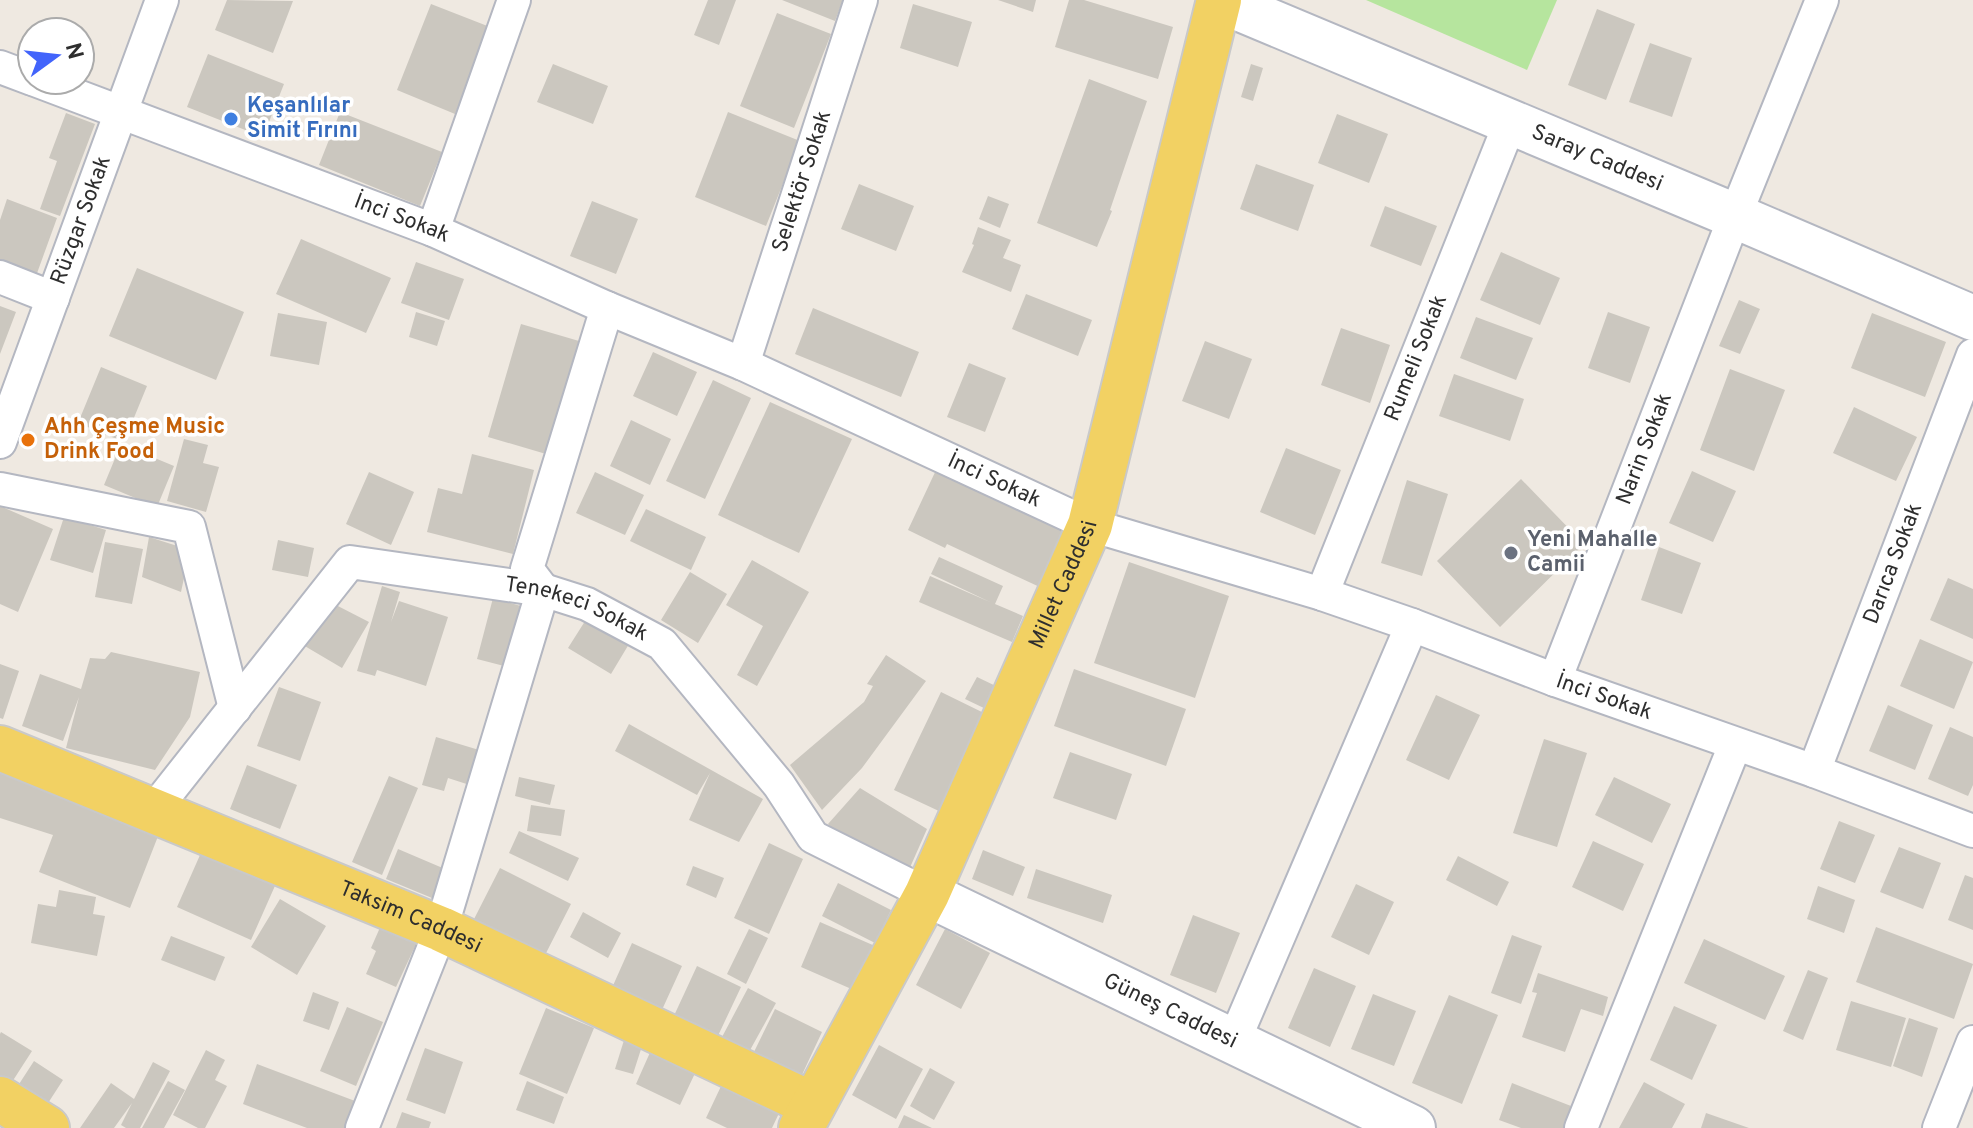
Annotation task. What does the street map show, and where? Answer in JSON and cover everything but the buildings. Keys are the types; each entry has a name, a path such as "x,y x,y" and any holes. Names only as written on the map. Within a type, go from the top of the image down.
{"main road":[{"name":"Millet Caddesi","path":"807,1117 927,894 1090,525 1218,0"},
{"name":"Taksim Caddesi","path":"0,748 441,929 807,1117"},
{"path":"0,1099 47,1128"}],"street":[{"name":"Rüzgar Sokak","path":"0,442 162,0"},
{"path":"433,230 514,0"},
{"name":"Selektör Sokak","path":"743,364 861,0"},
{"name":"Saray Caddesi","path":"1218,0 1973,318"},
{"path":"1735,216 1822,0"},
{"name":"İnci Sokak","path":"76,96 433,230 607,308 743,364 1090,525 1322,594 1412,625 1973,831"},
{"name":"Rumeli Sokak","path":"1322,594 1510,123"},
{"name":"Narin Sokak","path":"1555,680 1735,216"},
{"path":"0,277 53,298"},
{"path":"362,1128 441,929 543,590 527,569 607,308"},
{"name":"Darıca Sokak","path":"1814,771 1973,355"},
{"path":"0,489 189,527 235,708"},
{"name":"Tenekeci Sokak","path":"153,811 350,562 543,590 587,604 662,644 779,785 813,837 927,894"},
{"path":"1234,1041 1412,625"},
{"path":"1581,1128 1735,745"},
{"name":"Güneş Caddesi","path":"927,894 1413,1128"},
{"path":"1939,1128 1973,1042"}],"green space":[{"path":"1366,0 1557,0 1527,70"}],"place":[{"name":"Keşanlılar Simit Fırını","path":"231,119"},
{"name":"Ahh Çeşme Music Drink Food","path":"28,440"},
{"name":"Yeni Mahalle Camii","path":"1511,553"}]}
